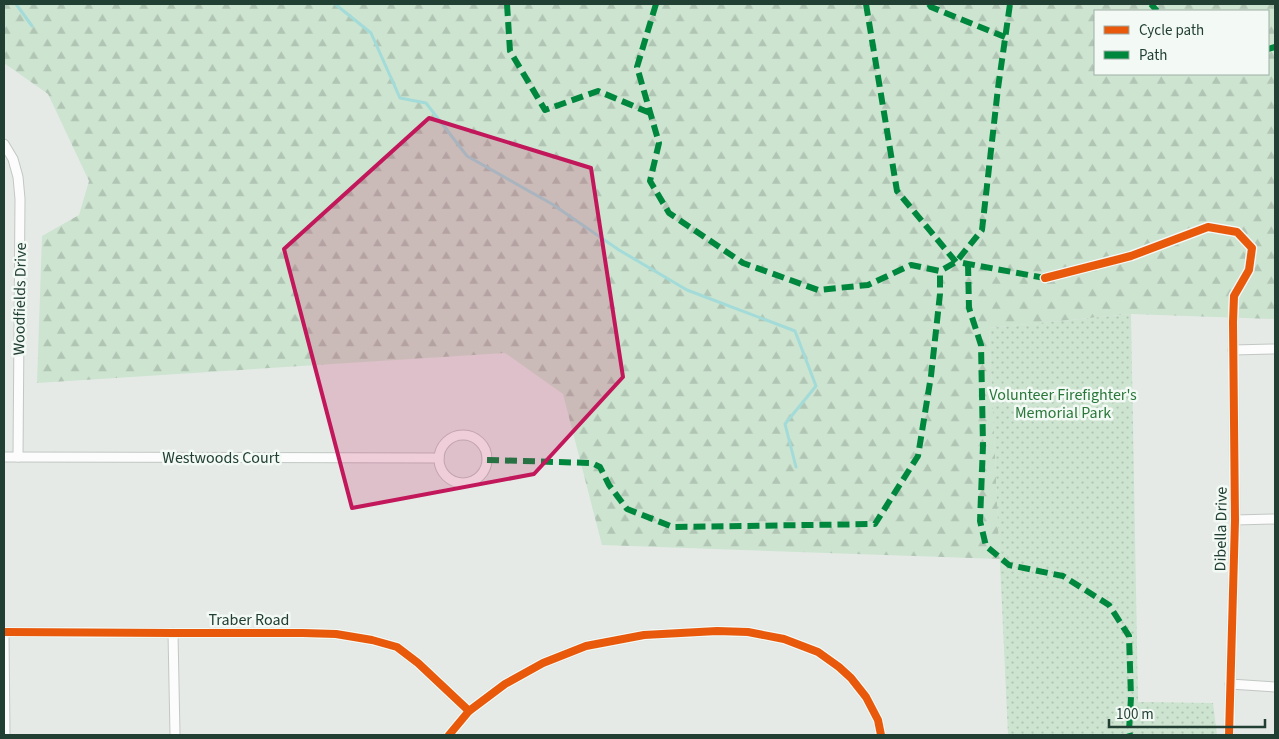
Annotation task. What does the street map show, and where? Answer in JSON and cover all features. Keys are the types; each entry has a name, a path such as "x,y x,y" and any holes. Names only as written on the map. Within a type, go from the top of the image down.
{"street":[{"name":"Woodfields Drive","path":"4,144 13,160 18,177 20,199 18,457"},
{"name":"Dibella Drive","path":"1045,278 1131,256 1208,227 1236,232 1252,248 1248,270 1234,296 1235,520 1229,735"},
{"path":"1233,350 1275,349"},
{"path":"460,435 468,435 476,438 482,444 486,451 487,460 482,474 470,482 462,483 448,478 443,472 439,458 445,442 460,435"},
{"name":"Westwoods Court","path":"4,456 439,458"},
{"path":"1235,520 1275,519"},
{"path":"449,735 469,711 505,684 543,663 586,646 644,635 717,631 748,632 784,639 814,650 839,667 851,678 866,697 878,720 881,735"},
{"path":"4,632 5,735"},
{"name":"Traber Road","path":"4,632 303,633 336,634 372,640 398,647 418,663 469,711"},
{"path":"173,633 175,735"},
{"path":"1230,684 1275,687"}],"highlighted area":[{"path":"429,118 591,168 623,377 534,474 352,508 284,249"}],"green space":[{"path":"4,4 1275,4 1275,319 1131,314 989,328 1000,559 602,545 563,394 505,353 37,383 42,236 79,215 89,181 48,94 4,63"},
{"name":"Volunteer Firefighter's Memorial Park","path":"1131,314 1138,702 1213,703 1217,735 1008,735 989,328"}],"waterway":[{"path":"16,4 32,26"},
{"path":"335,4 371,33 400,98 426,103 467,156 552,204 619,250 687,290 795,331 816,386 785,424 796,467"}],"marked path":[{"path":"507,4 510,51 545,110 598,91 650,113"},
{"path":"656,4 637,67 659,143 650,181 669,213 743,263 818,290 868,285 911,265 940,271 956,262 982,230 998,88 1010,4"},
{"path":"866,4 897,191 956,262"},
{"path":"929,4 931,7 1005,37"},
{"path":"1151,4 1156,10"},
{"path":"1269,49 1275,47"},
{"path":"963,263 1045,278"},
{"path":"968,264 969,308 981,345 983,445 980,521 986,546 1009,565 1063,576 1109,605 1129,636 1130,735"},
{"path":"487,460 592,463 600,467 609,485 627,509 673,527 875,524 918,456 931,376 940,294 940,271"}],"cycle path":[{"path":"1045,278 1131,256 1208,227 1237,232 1252,248 1249,270 1234,296 1235,520 1229,735"},
{"path":"449,735 469,711 505,684 543,663 586,646 644,635 717,631 748,632 784,639 818,652 851,678 866,697 878,720 881,735"},
{"path":"4,632 303,633 336,634 372,640 397,647 418,663 469,711"}]}
